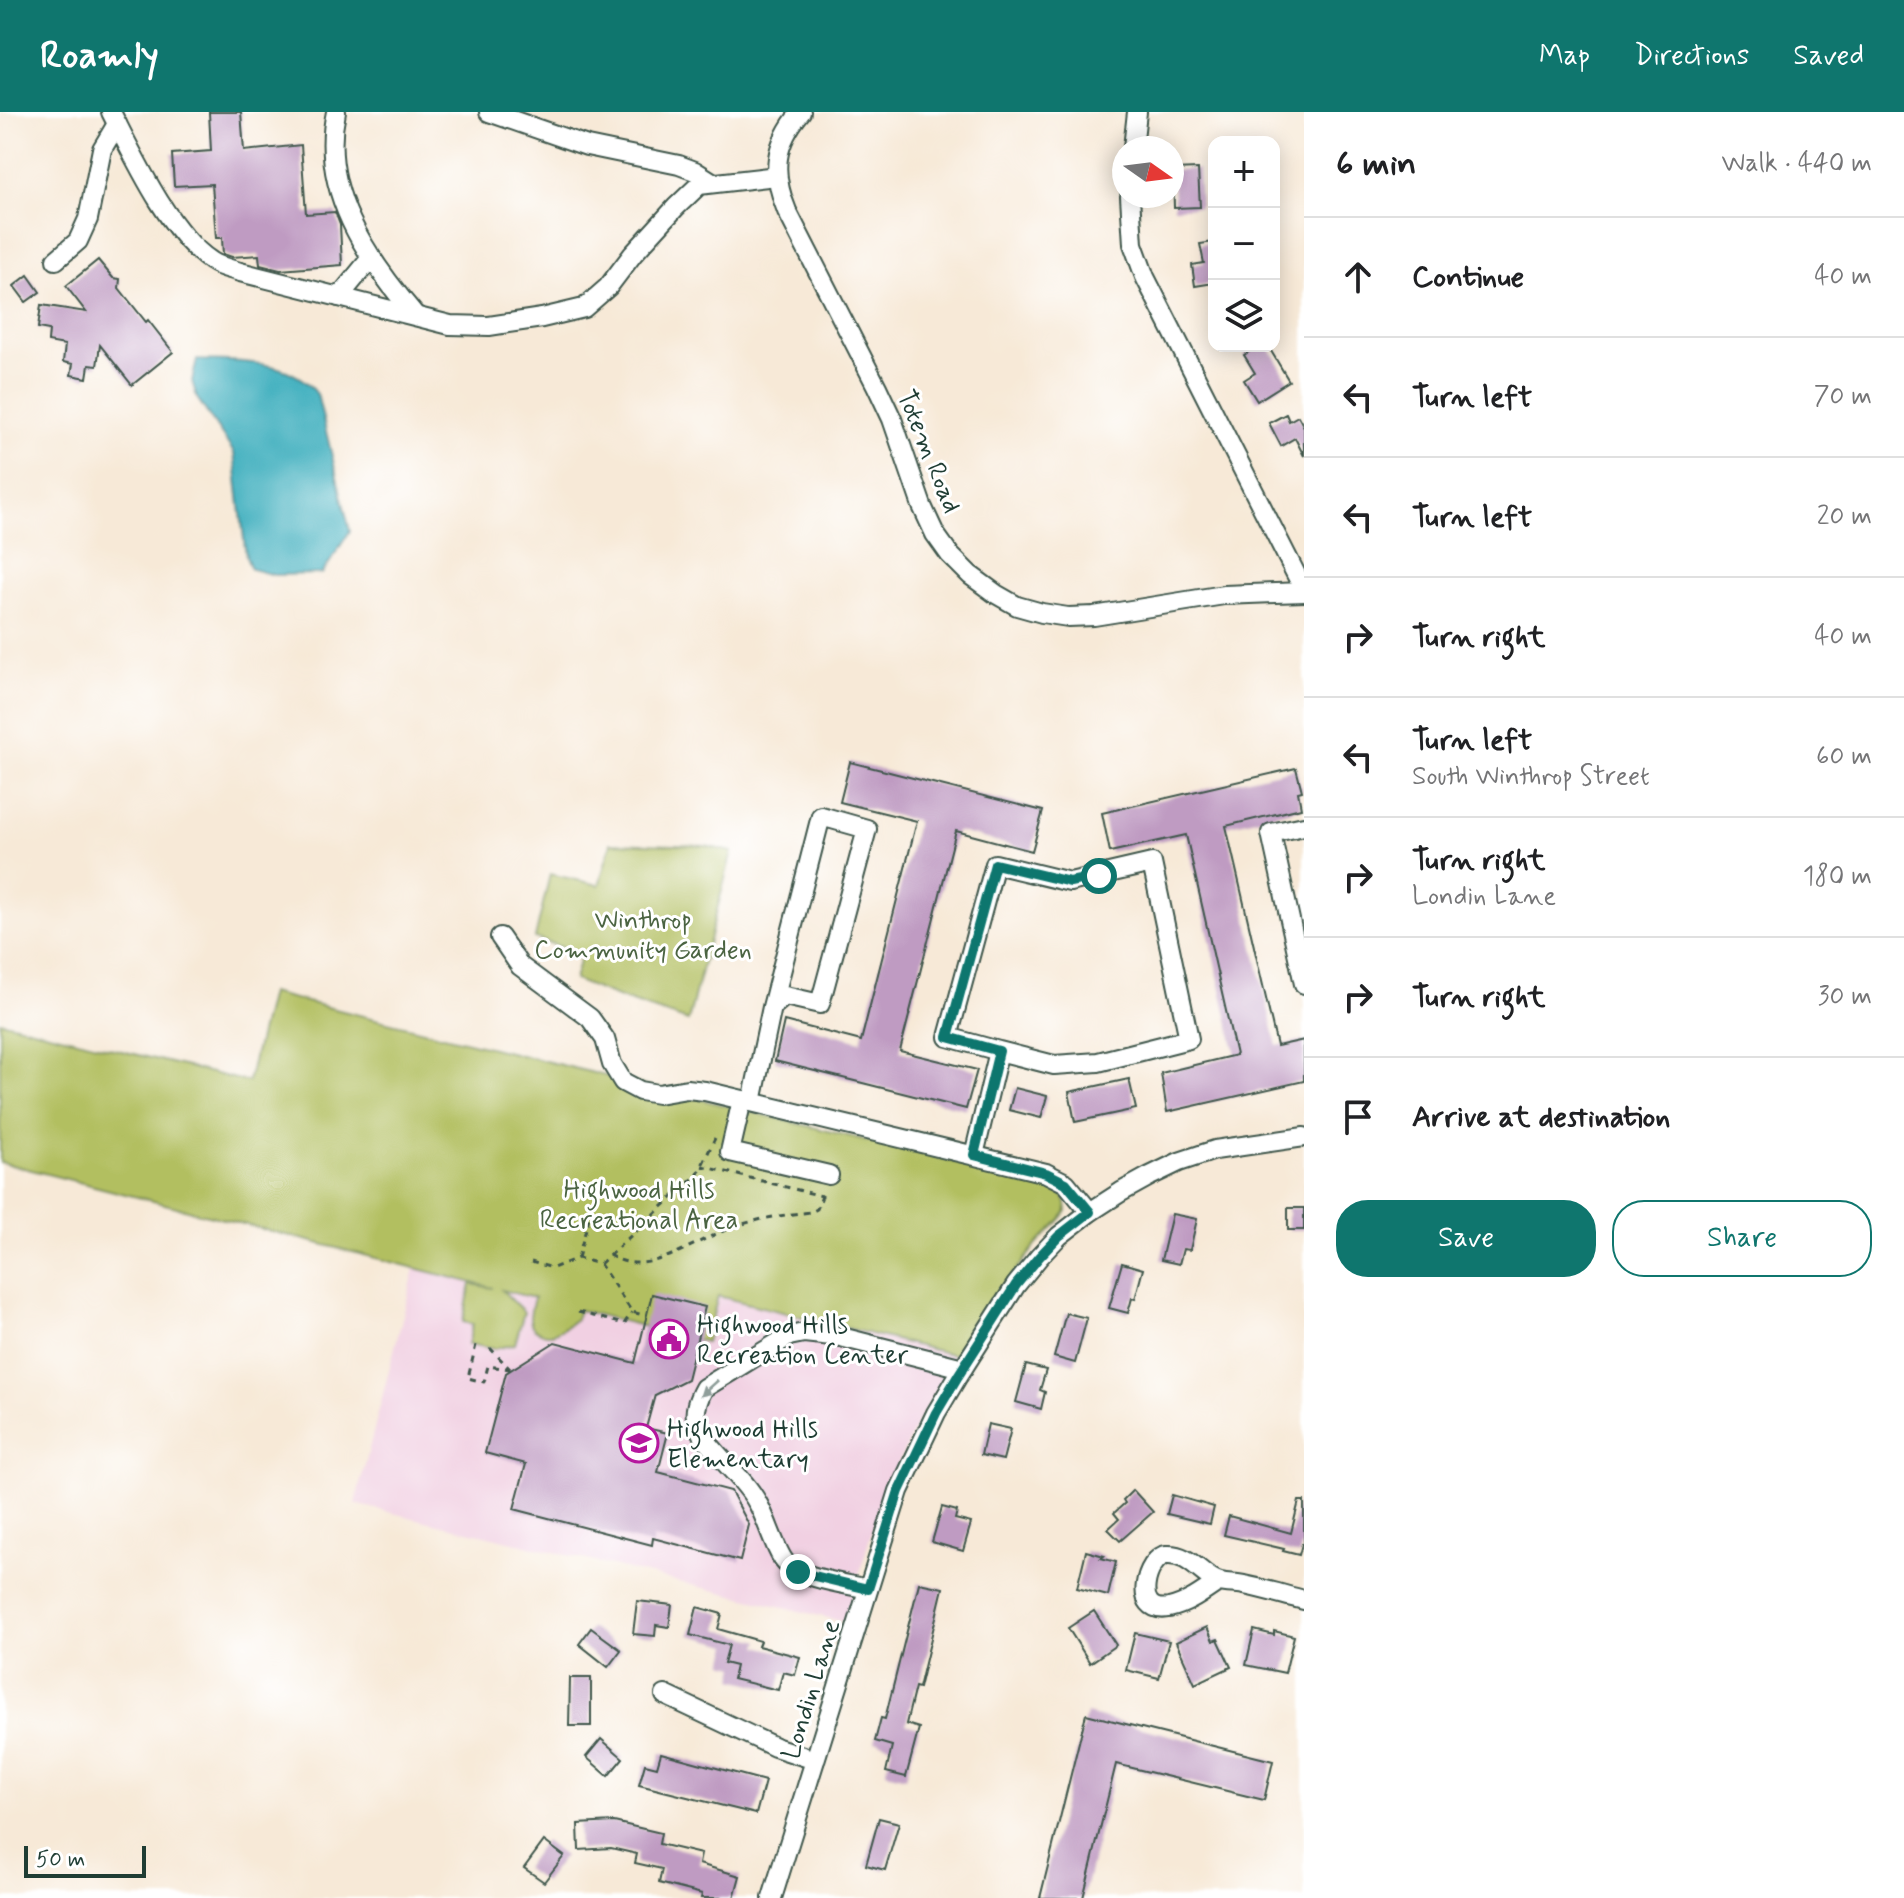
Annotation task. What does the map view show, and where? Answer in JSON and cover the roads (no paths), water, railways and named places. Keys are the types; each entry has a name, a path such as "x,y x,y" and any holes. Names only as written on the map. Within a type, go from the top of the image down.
{"street":[{"path":"336,112 331,133 337,182 347,216 371,258 415,315"},
{"path":"489,112 587,146 679,165 714,183"},
{"name":"Totem Road","path":"801,112 783,138 778,156 780,193 892,419 935,534 970,575 1017,606 1068,617 1094,616 1224,595 1304,591"},
{"path":"1134,136 1137,112"},
{"path":"114,118 167,213 187,241 213,263 450,325 489,326 584,308 608,287 633,254 699,185 777,176"},
{"path":"56,260 78,241 88,219 102,149 114,118"},
{"path":"1131,208 1133,244 1145,277 1304,591"},
{"path":"339,297 371,258"},
{"path":"772,1007 785,996 820,1004 867,829 821,816 747,1101 730,1152 829,1175"},
{"path":"1304,826 1271,833 1304,984"},
{"path":"1152,863 1189,1039 1098,1062 1054,1065 999,1051 948,1037 995,864 1070,882 1152,863"},
{"path":"500,937 520,966 590,1018 605,1039 612,1064 623,1082 640,1091 658,1094 687,1089 705,1091 1046,1173 1066,1183 1090,1212"},
{"path":"974,1155 999,1051"},
{"name":"Londin Lane","path":"772,1898 899,1491 936,1413 1016,1285 1059,1236 1090,1212 1179,1162 1215,1150 1304,1137"},
{"path":"868,1589 798,1572 784,1562 757,1501 744,1481 705,1439 696,1422 696,1402 704,1388 789,1336 804,1333 841,1337 963,1368"},
{"path":"1218,1582 1304,1600"},
{"path":"665,1695 775,1747 815,1760"}],"water":[{"path":"197,360 246,362 278,368 306,382 317,394 350,531 322,574 274,575 251,569 246,557 234,453 197,398 192,381"}],"place":[{"name":"Highwood Hills Recreation Center","path":"669,1339"},
{"name":"Highwood Hills Elementary","path":"639,1443"}],"park label":[{"name":"Winthrop Community Garden","path":"643,934"},
{"name":"Highwood Hills Recreational Area","path":"639,1204"}]}
